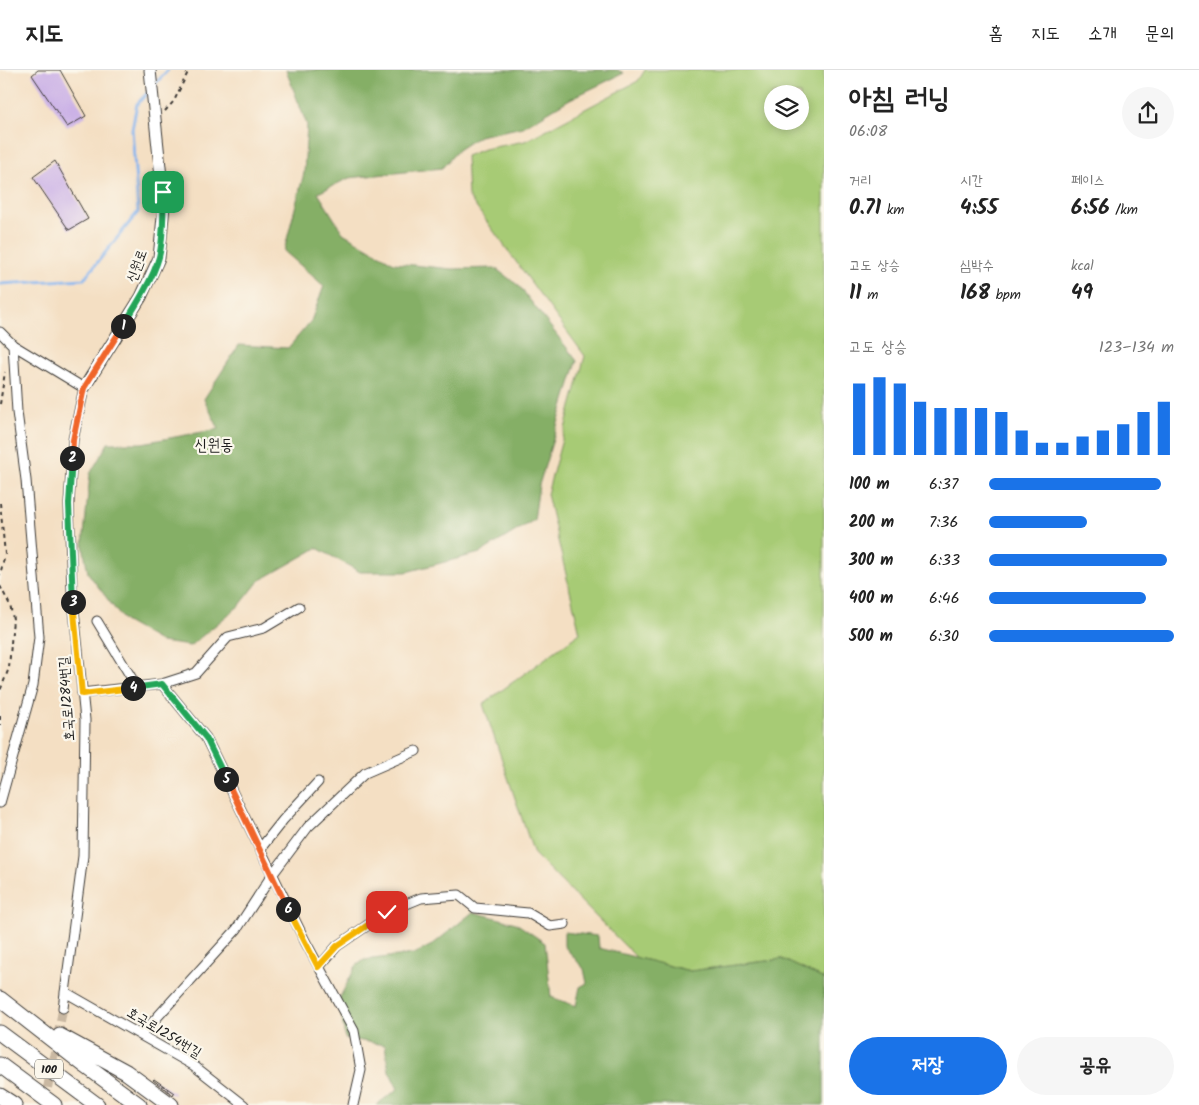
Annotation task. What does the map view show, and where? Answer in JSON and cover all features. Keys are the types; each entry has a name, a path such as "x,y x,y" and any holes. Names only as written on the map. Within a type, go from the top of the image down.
{"highway":[{"path":"0,999 139,1105"},
{"path":"23,1016 126,1072 171,1105"},
{"name":"100","path":"0,1033 97,1105"},
{"name":"100","path":"0,1065 54,1105"},
{"path":"0,1096 14,1105"}],"street":[{"name":"신원로","path":"84,388 141,297 159,258 164,206 159,112 150,70"},
{"path":"0,332 13,345 84,388"},
{"name":"호국로1284번길","path":"0,803 33,685 39,637 26,480 17,412 13,345"},
{"name":"호국로1284번길","path":"63,1008 83,856 85,720 72,590 69,504 73,440 84,388"},
{"path":"82,694 162,684 196,673 228,637 264,628 299,607"},
{"path":"96,621 137,687"},
{"path":"162,684 206,738 318,967 354,1031 361,1070 353,1105"},
{"path":"141,1034 237,929 272,875 308,827 365,773 416,751"},
{"path":"260,849 283,820 318,782"},
{"path":"318,967 337,946 387,912 421,898 459,895 475,908 528,913 550,926 564,924"},
{"name":"호국로1254번길","path":"65,992 193,1065 244,1105"}],"path":[{"path":"159,112 174,100 188,70"},
{"path":"0,503 4,554 0,575"},
{"path":"0,586 10,605 13,619 9,668 0,691"},
{"path":"0,716 0,725"}],"green space":[{"path":"286,70 617,70 624,73 570,99 523,127 479,136 458,150 442,168 349,178 318,193 343,233 394,263 452,269 495,268 519,286 577,361 539,485 534,520 480,553 406,572 360,572 317,548 259,581 240,605 190,646 161,642 124,621 88,573 83,545 90,474 108,443 142,443 219,429 204,399 239,345 288,348 311,321 324,286 284,251 304,173 307,125"},
{"path":"645,70 824,70 824,979 782,959 690,971 637,958 534,854 483,704 580,633 547,494 585,356 468,196 466,156 484,149 525,141 638,81"},
{"path":"473,912 516,923 545,943 551,997 576,1006 580,987 587,983 584,969 564,946 564,932 598,936 599,948 690,971 782,959 824,979 824,1105 376,1105 398,1089 389,1071 385,1045 345,1038 339,999 356,966 364,960 414,954 432,945"}],"building":[{"path":"38,70 60,70 86,116 67,127 32,75"},
{"path":"55,161 88,219 69,230 33,177"},
{"path":"153,1080 174,1093 173,1095"}],"waterway":[{"path":"155,84 168,70"},
{"path":"0,284 84,279 138,212 132,129 137,104 149,91"}],"tunnel":[{"path":"45,1101 63,1008"}],"district":[{"name":"신원동","path":"214,445"}],"route":[{"path":"163,192 164,206 159,258 141,297 84,388 73,440 69,504 72,590 82,694 162,684 206,738 318,967 337,946 387,912"}]}
